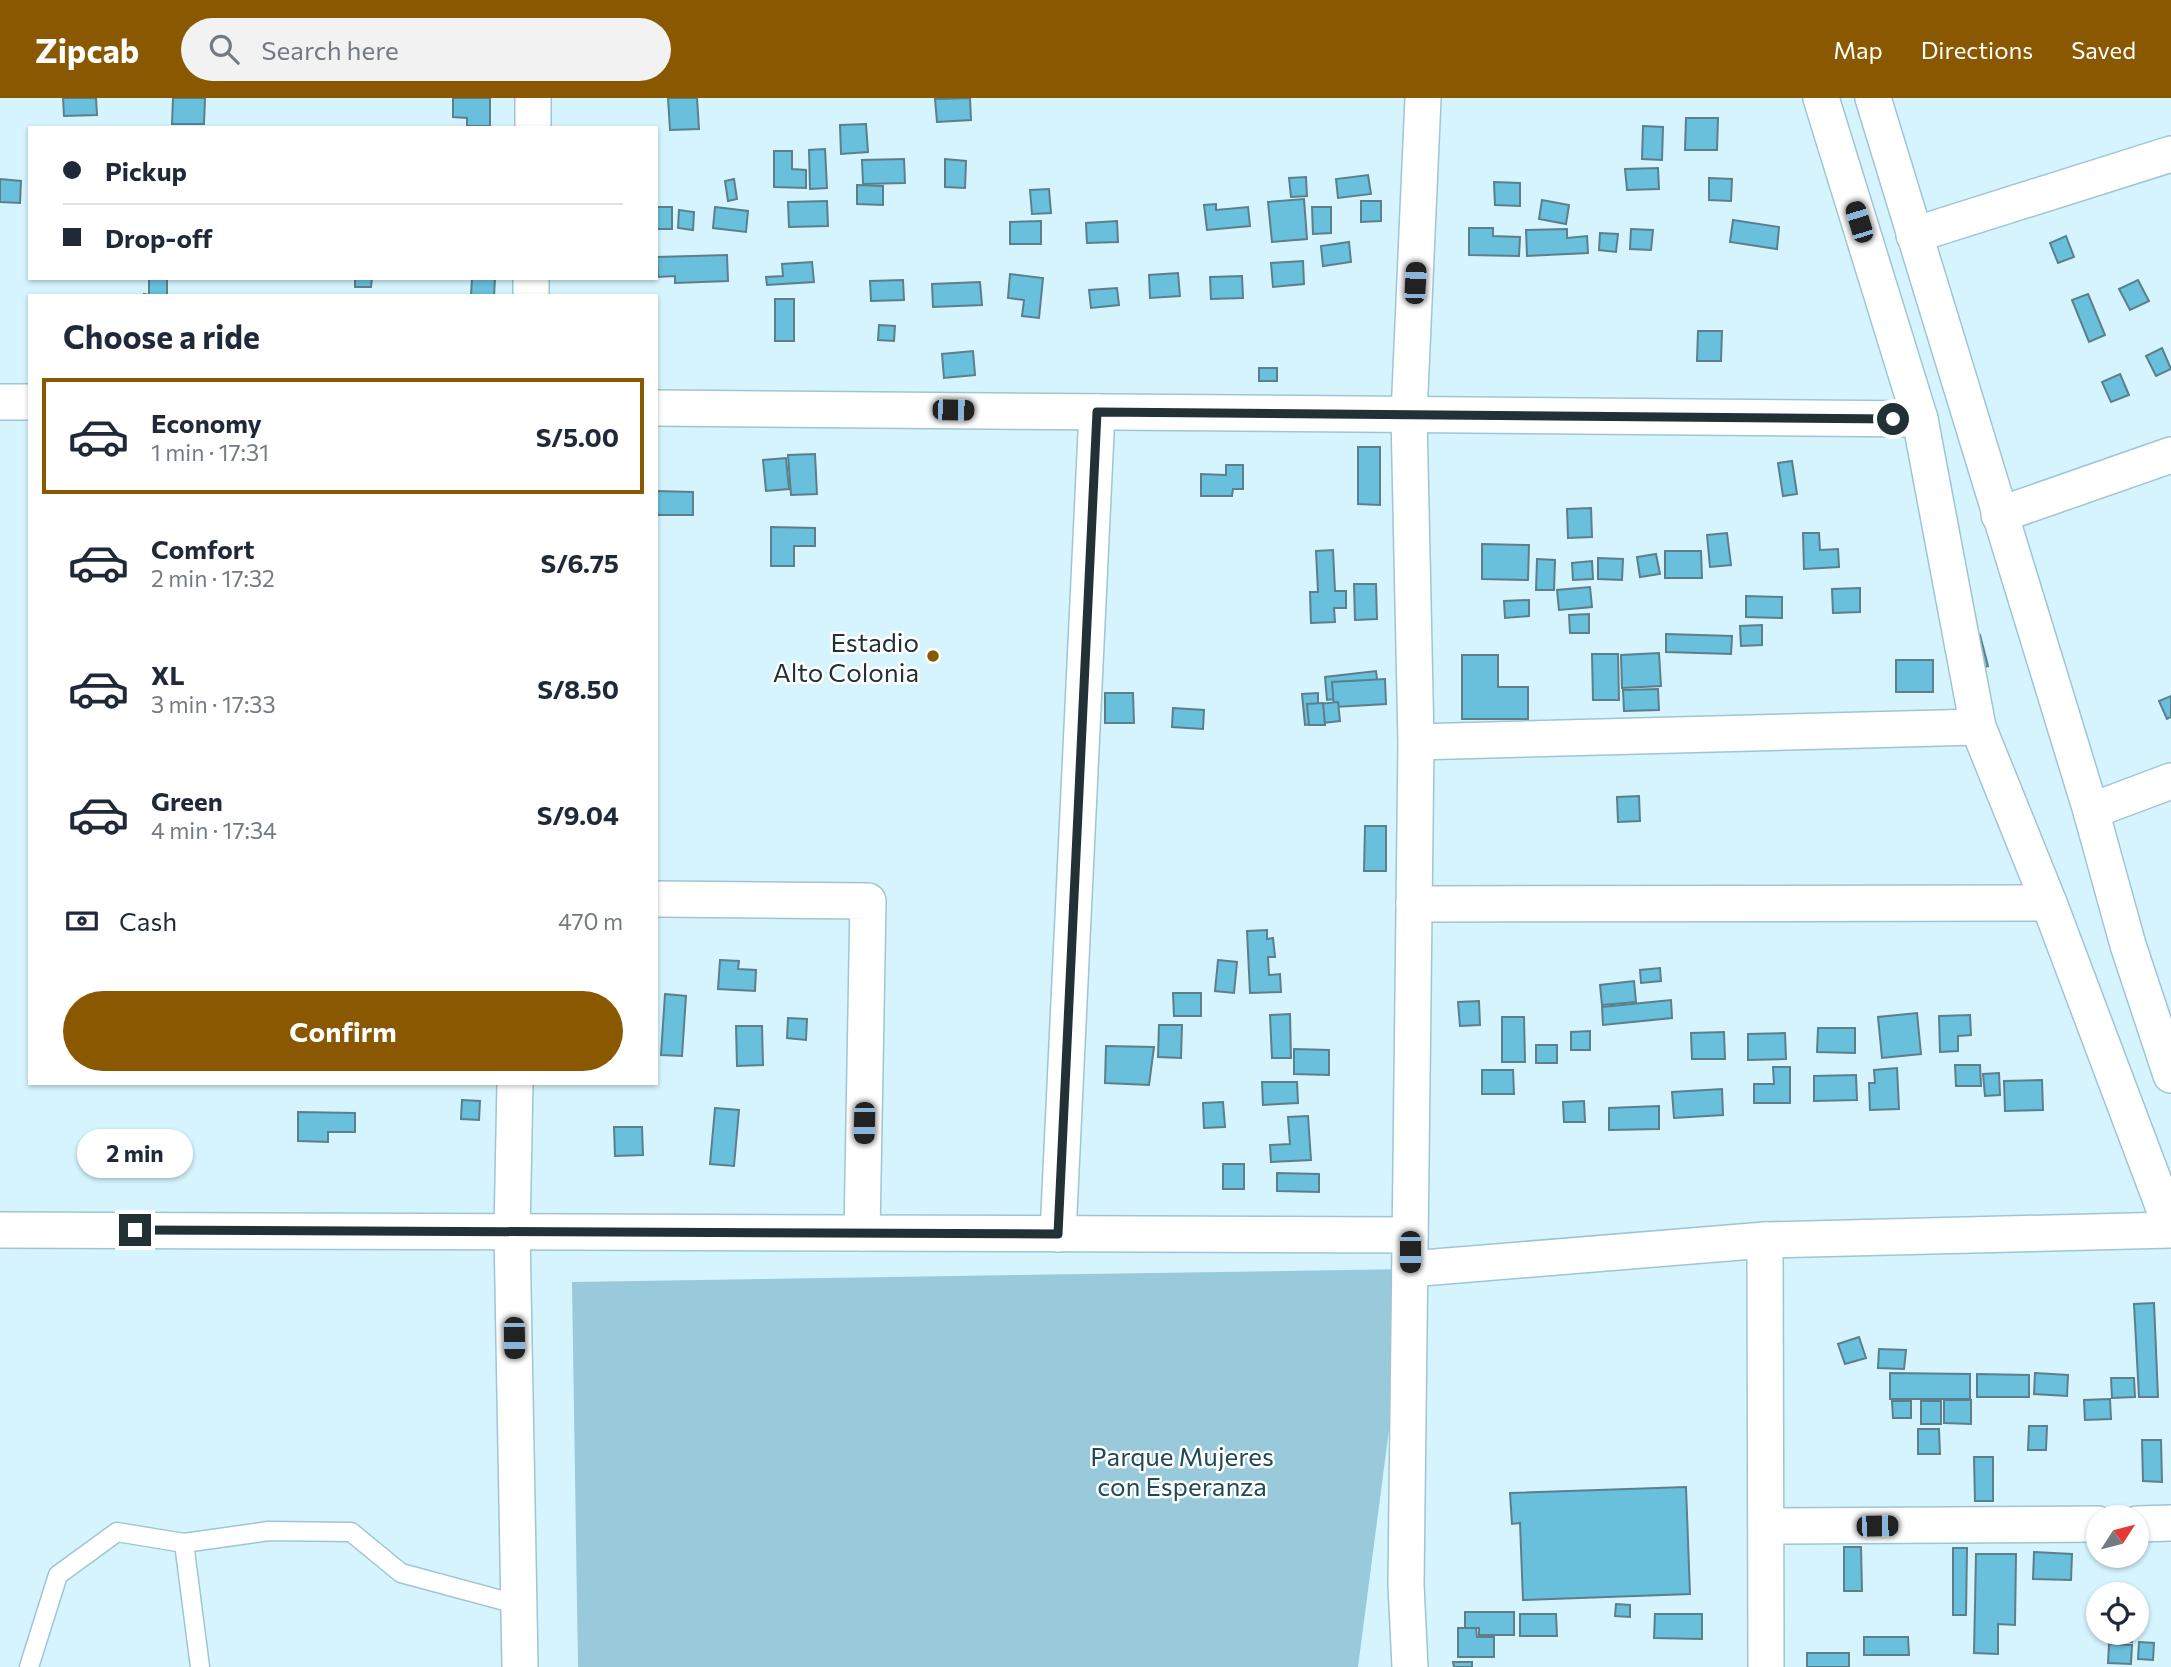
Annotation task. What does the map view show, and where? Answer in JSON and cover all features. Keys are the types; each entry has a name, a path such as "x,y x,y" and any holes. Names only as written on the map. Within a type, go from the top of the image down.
{"street":[{"path":"533,98 533,126"},
{"path":"1410,1667 1406,1584 1416,742 1409,415 1423,98"},
{"path":"0,1230 1058,1234 1410,1252 2171,1229 2049,903 1978,727 1920,419 1821,98"},
{"path":"1873,98 2091,811 2128,945 2171,1075"},
{"path":"1914,235 2171,154"},
{"path":"0,402 28,402"},
{"path":"658,408 1920,419"},
{"path":"1058,1234 1097,412"},
{"path":"1999,515 2171,454"},
{"path":"1416,742 1978,727"},
{"path":"2091,811 2171,781"},
{"path":"658,899 868,901 862,1233"},
{"path":"1414,904 2049,903"},
{"path":"515,1085 512,1232 520,1667"},
{"path":"1765,1240 1766,1667"},
{"path":"2149,1524 2171,1523"},
{"path":"1766,1527 2086,1524"}],"lane":[{"path":"29,1667 58,1575 117,1532 184,1543 269,1531 351,1532 401,1573 520,1605"},
{"path":"184,1543 200,1667"}],"green space":[{"name":"Parque Mujeres con Esperanza","path":"1410,1269 1358,1667 578,1667 572,1282"}],"building":[{"path":"63,98 96,98 97,115 64,116"},
{"path":"173,98 205,98 204,124 172,124"},
{"path":"453,98 490,98 490,126 467,126 467,118 453,117"},
{"path":"668,98 697,98 699,129 670,130"},
{"path":"970,98 971,120 937,122 935,99"},
{"path":"1686,118 1718,118 1717,150 1685,150"},
{"path":"866,124 868,152 841,154 840,125"},
{"path":"1643,126 1663,127 1662,160 1642,159"},
{"path":"825,149 827,188 810,189 809,150"},
{"path":"774,151 792,151 792,169 806,170 806,188 774,187"},
{"path":"904,159 905,183 863,184 862,160"},
{"path":"945,159 966,161 965,188 945,187"},
{"path":"1658,168 1659,189 1627,190 1625,169"},
{"path":"1368,175 1371,194 1338,198 1336,179"},
{"path":"1306,177 1307,196 1291,197 1289,178"},
{"path":"1709,178 1732,179 1731,201 1709,200"},
{"path":"0,179 21,181 20,203 0,202"},
{"path":"734,179 737,199 728,201 725,181"},
{"path":"1494,182 1520,183 1520,206 1495,205"},
{"path":"857,185 883,186 883,205 857,204"},
{"path":"1049,189 1051,213 1032,214 1030,190"},
{"path":"1304,199 1307,239 1272,242 1268,202"},
{"path":"1542,200 1569,205 1566,224 1539,219"},
{"path":"827,201 828,226 789,227 788,202"},
{"path":"1361,201 1381,201 1381,221 1361,222"},
{"path":"1216,204 1216,210 1248,207 1250,226 1207,230 1204,205"},
{"path":"658,207 672,207 672,229 658,229"},
{"path":"715,207 748,211 746,232 713,228"},
{"path":"1312,207 1331,207 1331,233 1313,234"},
{"path":"679,210 694,212 693,230 678,228"},
{"path":"1733,220 1779,227 1777,249 1730,242"},
{"path":"1041,221 1041,244 1010,244 1010,222"},
{"path":"1117,221 1118,242 1087,243 1086,223"},
{"path":"1469,228 1493,228 1493,236 1520,237 1519,256 1469,255"},
{"path":"1567,229 1567,238 1587,236 1588,253 1527,256 1526,230"},
{"path":"1631,229 1653,230 1651,250 1630,249"},
{"path":"1600,233 1618,234 1616,252 1599,250"},
{"path":"2066,236 2074,257 2058,263 2050,243"},
{"path":"1349,242 1351,262 1323,266 1321,246"},
{"path":"727,255 728,281 675,283 675,276 658,277 658,257"},
{"path":"1303,261 1304,284 1273,287 1271,263"},
{"path":"812,262 814,282 767,285 766,277 783,276 782,264"},
{"path":"1178,273 1180,296 1150,298 1149,275"},
{"path":"1010,274 1043,278 1039,318 1022,316 1024,300 1008,298"},
{"path":"1242,276 1243,298 1211,299 1210,277"},
{"path":"149,280 167,280 167,294 149,294"},
{"path":"355,280 372,280 371,287 355,287"},
{"path":"472,280 495,280 494,294 471,294"},
{"path":"903,280 904,300 871,301 870,281"},
{"path":"2138,280 2149,301 2130,310 2119,289"},
{"path":"980,282 982,305 933,307 932,284"},
{"path":"1117,288 1119,305 1091,308 1089,290"},
{"path":"2088,294 2105,335 2089,342 2072,300"},
{"path":"775,299 794,299 794,341 775,341"},
{"path":"879,325 895,326 894,341 878,340"},
{"path":"1698,331 1722,331 1721,361 1697,361"},
{"path":"2162,348 2171,369 2156,376 2146,356"},
{"path":"973,351 975,375 944,378 942,354"},
{"path":"1259,368 1277,368 1277,381 1259,381"},
{"path":"2120,374 2129,395 2111,402 2102,382"},
{"path":"1358,447 1380,447 1380,505 1358,504"},
{"path":"815,454 817,494 791,495 788,455"},
{"path":"786,458 789,489 766,491 763,460"},
{"path":"1792,461 1797,494 1783,496 1778,463"},
{"path":"1226,465 1243,465 1243,489 1233,489 1232,496 1201,496 1201,474 1226,475"},
{"path":"658,491 693,492 693,515 658,515"},
{"path":"1591,508 1592,537 1568,538 1567,509"},
{"path":"771,527 815,528 815,546 794,546 794,566 771,566"},
{"path":"1727,533 1731,565 1710,567 1707,535"},
{"path":"1803,533 1819,533 1820,550 1838,549 1839,567 1804,569"},
{"path":"1482,544 1529,545 1528,580 1482,579"},
{"path":"1333,550 1335,591 1346,591 1346,608 1334,608 1335,622 1311,623 1310,592 1318,592 1316,551"},
{"path":"1665,551 1701,551 1702,578 1665,578"},
{"path":"1656,554 1660,574 1640,577 1637,557"},
{"path":"1598,558 1623,559 1622,580 1598,579"},
{"path":"1537,559 1555,560 1554,590 1536,590"},
{"path":"1592,561 1593,579 1573,580 1572,563"},
{"path":"1354,584 1376,584 1377,619 1355,620"},
{"path":"1590,587 1592,607 1559,610 1557,590"},
{"path":"1860,588 1860,612 1833,613 1832,589"},
{"path":"1746,596 1782,597 1782,618 1746,617"},
{"path":"1529,600 1529,616 1505,618 1504,601"},
{"path":"1589,614 1589,633 1570,633 1569,615"},
{"path":"1762,625 1762,645 1741,646 1740,626"},
{"path":"1666,634 1732,636 1731,654 1666,652"},
{"path":"1980,635 1988,666 1973,670 1965,639"},
{"path":"1659,653 1661,686 1622,688 1621,655"},
{"path":"1592,654 1618,654 1619,700 1593,700"},
{"path":"1462,655 1498,655 1498,687 1528,687 1528,719 1462,719"},
{"path":"1896,660 1933,660 1933,692 1896,692"},
{"path":"1376,671 1379,695 1327,700 1325,677"},
{"path":"1385,679 1386,704 1334,707 1332,682"},
{"path":"1658,689 1659,710 1624,711 1623,690"},
{"path":"1105,693 1133,693 1134,723 1105,723"},
{"path":"1318,693 1318,704 1338,702 1340,721 1305,725 1302,694"},
{"path":"2171,696 2171,717 2167,719 2159,701"},
{"path":"1323,703 1325,725 1309,725 1307,704"},
{"path":"1173,708 1204,710 1203,729 1172,727"},
{"path":"1639,796 1640,821 1618,822 1617,797"},
{"path":"1365,826 1386,826 1386,871 1364,871"},
{"path":"1267,930 1267,939 1273,938 1275,957 1268,957 1269,975 1280,974 1281,992 1250,993 1247,931"},
{"path":"720,960 739,961 738,969 756,970 755,991 718,989"},
{"path":"1218,960 1237,962 1234,993 1215,991"},
{"path":"1660,968 1661,981 1641,983 1640,970"},
{"path":"1634,981 1636,1002 1602,1005 1600,985"},
{"path":"1173,993 1201,993 1201,1016 1174,1016"},
{"path":"665,994 686,996 682,1056 661,1055"},
{"path":"1671,1000 1672,1018 1603,1025 1602,1007"},
{"path":"1479,1001 1480,1025 1460,1026 1458,1002"},
{"path":"1917,1013 1921,1054 1882,1058 1878,1017"},
{"path":"1290,1014 1291,1058 1272,1058 1270,1015"},
{"path":"1970,1015 1971,1035 1958,1036 1958,1051 1940,1052 1939,1016"},
{"path":"1502,1017 1524,1017 1525,1062 1502,1062"},
{"path":"788,1018 807,1019 806,1040 787,1038"},
{"path":"1159,1025 1182,1025 1181,1058 1158,1057"},
{"path":"736,1026 762,1026 763,1065 737,1066"},
{"path":"1818,1028 1855,1028 1855,1053 1817,1052"},
{"path":"1590,1031 1590,1050 1571,1050 1571,1032"},
{"path":"1724,1032 1725,1059 1692,1059 1691,1033"},
{"path":"1785,1033 1786,1059 1748,1060 1748,1034"},
{"path":"1536,1045 1557,1045 1557,1063 1536,1063"},
{"path":"1106,1046 1154,1047 1149,1085 1105,1083"},
{"path":"1294,1049 1329,1050 1329,1075 1294,1074"},
{"path":"1955,1065 1980,1065 1981,1086 1956,1086"},
{"path":"1773,1067 1790,1067 1790,1103 1754,1103 1754,1084 1774,1084"},
{"path":"1897,1068 1899,1109 1870,1110 1869,1083 1875,1083 1874,1070"},
{"path":"1482,1070 1513,1070 1514,1094 1482,1094"},
{"path":"1999,1073 2000,1095 1985,1096 1983,1074"},
{"path":"1856,1075 1857,1100 1814,1101 1814,1076"},
{"path":"2042,1080 2043,1110 2005,1111 2004,1081"},
{"path":"1262,1082 1297,1082 1298,1103 1263,1105"},
{"path":"1722,1089 1723,1115 1674,1118 1672,1092"},
{"path":"462,1100 480,1101 479,1120 461,1119"},
{"path":"1584,1101 1585,1122 1564,1122 1563,1102"},
{"path":"1223,1102 1225,1127 1204,1128 1203,1103"},
{"path":"1659,1106 1659,1129 1609,1130 1609,1108"},
{"path":"715,1108 739,1110 734,1166 710,1164"},
{"path":"298,1112 355,1113 355,1132 328,1132 328,1142 298,1141"},
{"path":"1308,1116 1311,1160 1271,1162 1270,1145 1290,1144 1288,1117"},
{"path":"614,1127 642,1127 643,1155 615,1156"},
{"path":"1223,1164 1244,1164 1244,1189 1223,1189"},
{"path":"1277,1173 1319,1174 1319,1192 1277,1191"},
{"path":"2154,1303 2158,1397 2139,1397 2134,1304"},
{"path":"1859,1337 1866,1358 1845,1364 1838,1344"},
{"path":"1879,1349 1906,1350 1904,1369 1878,1368"},
{"path":"1890,1373 1970,1374 1970,1399 1890,1399"},
{"path":"2035,1373 2068,1375 2067,1396 2034,1394"},
{"path":"1977,1374 2029,1375 2029,1397 1977,1397"},
{"path":"2111,1378 2134,1378 2135,1397 2112,1398"},
{"path":"2110,1399 2111,1419 2085,1420 2084,1400"},
{"path":"1944,1400 1971,1400 1971,1424 1944,1423"},
{"path":"1892,1401 1911,1401 1911,1418 1893,1418"},
{"path":"1921,1401 1941,1401 1941,1424 1921,1424"},
{"path":"2029,1426 2047,1426 2046,1450 2028,1450"},
{"path":"1918,1429 1939,1429 1940,1454 1918,1454"},
{"path":"2142,1440 2161,1440 2162,1482 2143,1481"},
{"path":"1974,1457 1993,1457 1993,1501 1975,1501"},
{"path":"1686,1487 1690,1594 1523,1600 1520,1523 1512,1524 1510,1493"},
{"path":"1844,1547 1861,1547 1862,1591 1844,1591"},
{"path":"1953,1548 1967,1548 1966,1615 1953,1615"},
{"path":"2034,1552 2072,1554 2071,1580 2033,1579"},
{"path":"1976,1554 2016,1554 2015,1625 1998,1624 1998,1654 1974,1653"},
{"path":"1616,1604 1630,1605 1630,1617 1615,1616"},
{"path":"1465,1612 1514,1612 1514,1635 1479,1635 1479,1628 1465,1628"},
{"path":"1520,1614 1556,1614 1557,1636 1520,1636"},
{"path":"1655,1614 1702,1614 1702,1639 1654,1638"},
{"path":"1458,1628 1476,1628 1477,1637 1494,1637 1494,1657 1458,1657"},
{"path":"1864,1637 1908,1637 1909,1655 1864,1655"},
{"path":"2154,1643 2153,1660 2138,1659 2139,1645"},
{"path":"2109,1645 2132,1645 2131,1664 2108,1663"},
{"path":"1807,1653 1849,1653 1849,1667 1807,1667"},
{"path":"1453,1662 1472,1662 1472,1667 1454,1667"}],"place":[{"name":"Estadio Alto Colonia","path":"933,656"}],"route":[{"path":"135,1230 1058,1234 1097,412 1893,419"}]}
